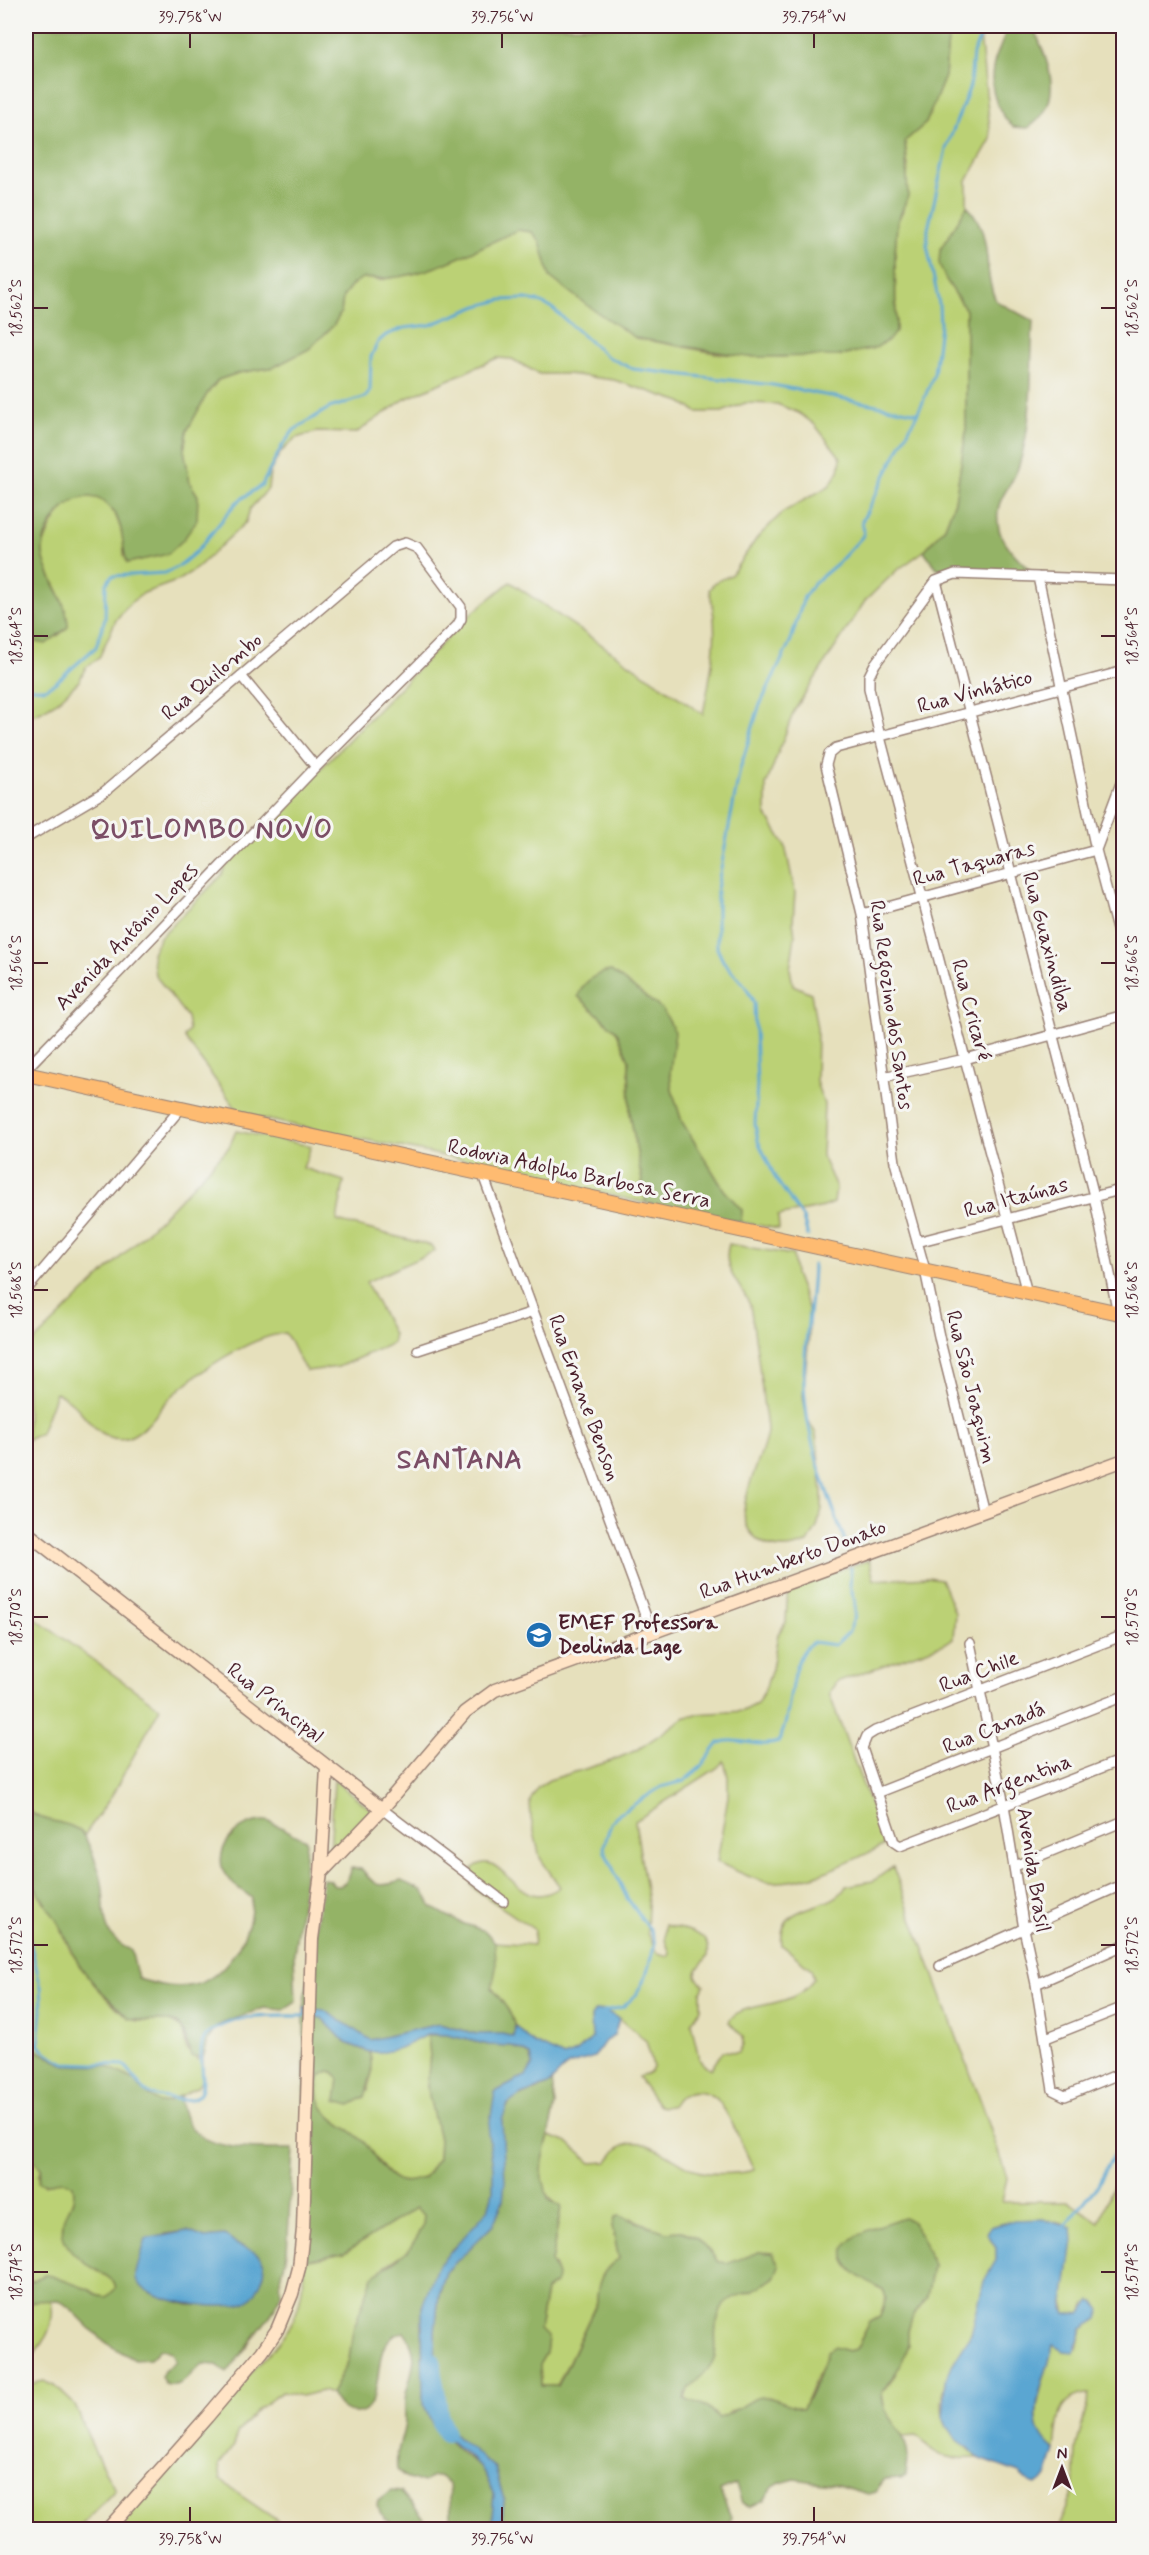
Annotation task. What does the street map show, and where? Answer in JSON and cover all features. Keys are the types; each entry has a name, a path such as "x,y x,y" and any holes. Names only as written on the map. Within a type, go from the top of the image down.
{"main road":[{"name":"Rodovia Adolpho Barbosa Serra","path":"26,1074 1121,1314"},
{"name":"Rua Humberto Donato","path":"321,1873 382,1809 465,1712 482,1698 507,1684 1124,1460"},
{"name":"Rua Principal","path":"26,1532 382,1809"},
{"path":"107,2529 262,2352 287,2311 299,2268 303,2229 309,2001 314,1920 321,1873 327,1768"}],"street":[{"name":"Rua Quilombo","path":"26,838 104,792 393,547 405,543 417,548 462,607 457,626"},
{"path":"936,581 955,574 1124,580"},
{"path":"1038,577 1096,850 1124,956"},
{"name":"Rua Guaxindiba","path":"936,581 1094,1196 1121,1314"},
{"name":"Rua Cricaré","path":"936,581 875,664 869,676 869,688 1027,1293"},
{"name":"Avenida Antônio Lopes","path":"26,1069 316,767 457,626"},
{"name":"Rua Vinhático","path":"836,748 1124,671"},
{"path":"242,677 316,767"},
{"name":"Rua Regozino dos Santos","path":"836,748 829,754 826,765 861,914 895,1161 925,1270"},
{"path":"1096,850 1124,775"},
{"name":"Rua Taquaras","path":"861,914 1096,850"},
{"path":"883,1077 965,1059 1124,1015"},
{"path":"26,1290 181,1108"},
{"name":"Rua Ernane Benson","path":"483,1175 652,1633"},
{"name":"Rua Itaúnas","path":"917,1242 1124,1189"},
{"name":"Rua São Joaquim","path":"925,1270 940,1341 983,1512"},
{"path":"418,1350 533,1312"},
{"name":"Rua Chile","path":"877,1793 863,1756 863,1742 875,1731 1124,1635"},
{"name":"Avenida Brasil","path":"970,1643 1004,1805 1024,1929 1046,2038 1053,2090 1065,2096 1124,2072"},
{"name":"Rua Canadá","path":"877,1793 1124,1696"},
{"name":"Rua Argentina","path":"877,1793 894,1842 900,1846 1124,1759"},
{"name":"Rua Principal","path":"382,1809 503,1901"},
{"path":"1015,1866 1124,1821"},
{"path":"940,1966 1124,1884"},
{"path":"1036,1984 1124,1945"},
{"path":"1046,2038 1124,2007"}],"green space":[{"path":"26,26 949,26 945,76 926,123 905,141 908,196 897,223 896,331 889,340 875,348 838,356 747,357 636,338 550,277 540,241 532,232 518,230 423,271 383,279 362,278 352,285 343,297 341,313 333,326 309,349 274,367 238,373 218,380 207,394 187,431 184,450 190,483 198,496 197,520 184,539 168,554 127,563 117,517 102,500 90,497 77,500 56,517 48,529 43,554 65,608 68,627 46,644 26,640"},
{"path":"949,26 979,26 991,139 967,181 967,206 957,225 945,278 966,310 966,432 955,501 945,527 924,551 896,571 865,601 794,711 766,785 766,814 785,845 795,892 793,922 795,936 790,969 793,985 811,993 817,1029 816,1082 824,1104 822,1156 836,1187 834,1203 821,1208 778,1216 779,1229 741,1222 742,1210 724,1190 682,1122 672,1090 670,1072 674,1031 663,1010 611,971 578,996 617,1032 629,1060 630,1113 646,1203 557,1184 498,1167 240,1114 184,1037 189,1031 187,1017 155,975 152,953 160,937 472,613 510,582 703,714 714,652 713,606 709,590 715,582 731,575 757,538 783,512 829,486 839,471 841,458 815,425 799,413 777,404 745,403 722,412 697,412 681,402 614,380 568,374 539,374 512,359 497,358 405,399 356,433 317,432 296,438 281,452 270,472 268,489 250,509 246,522 197,568 177,581 144,593 130,603 116,620 99,658 86,667 79,681 57,702 38,713 26,716 26,640 39,642 49,640 68,627 62,600 44,559 44,543 51,527 63,509 76,499 88,496 100,499 110,507 118,520 124,556 198,496 190,483 184,450 187,431 207,394 218,380 238,373 274,367 309,349 341,313 343,297 352,285 362,278 381,280 442,264 518,230 532,232 540,241 551,277 588,306 636,338 721,354 782,357 875,348 896,331 895,253 897,223 903,210 908,167 905,141 926,123 945,76"},
{"path":"1006,26 1033,26 1044,53 1051,80 1048,106 1028,128 1013,127 1001,112 994,95 993,66 1004,38"},
{"path":"967,206 976,217 985,240 989,277 996,301 1033,321 1030,393 1024,448 1016,473 998,509 999,529 1004,542 1032,573 950,571 937,568 924,551 945,527 955,501 966,432 966,310 945,278 939,263 940,250"},
{"path":"611,971 663,1010 675,1032 670,1072 672,1090 682,1122 724,1190 742,1210 741,1222 646,1203 630,1113 629,1060 617,1032 578,996 583,986 591,979"},
{"path":"236,1131 311,1146 303,1168 344,1181 337,1221 432,1246 435,1251 366,1282 393,1334 393,1343 338,1367 307,1371 285,1333 271,1336 240,1349 194,1378 170,1398 145,1427 132,1436 109,1437 96,1428 71,1402 56,1393 41,1433 27,1440 26,1349 170,1209 229,1147"},
{"path":"729,1244 793,1255 795,1274 808,1308 809,1335 803,1396 807,1418 816,1434 822,1509 817,1527 808,1543 795,1547 777,1548 760,1541 749,1531 745,1518 748,1489 764,1444 767,1427 750,1305 729,1269 727,1253"},
{"path":"869,1560 874,1580 927,1577 941,1579 955,1613 953,1638 946,1643 836,1682 829,1693 885,1845 829,1870 785,1882 758,1880 717,1862 728,1796 728,1777 724,1761 717,1768 635,1821 648,1903 647,1933 657,1953 668,1956 670,1953 665,1940 665,1925 688,1930 706,1941 708,1956 696,1974 704,1985 701,1992 701,2008 691,2023 699,2059 711,2069 723,2051 739,2052 743,2044 743,2037 729,2022 734,2015 743,2010 794,1996 805,1989 814,1978 811,1969 782,1945 782,1930 788,1920 796,1913 839,1895 846,1886 873,1881 893,1867 983,2107 1007,2178 1002,2202 1069,2202 1099,2222 1115,2181 1123,2178 1123,2529 1058,2529 1074,2491 1076,2448 1090,2394 1071,2399 1065,2405 1058,2421 1055,2450 1044,2440 1038,2428 1038,2400 1053,2344 1077,2349 1082,2329 1093,2322 1086,2304 1082,2313 1066,2315 1063,2224 1035,2220 1018,2221 991,2227 987,2234 996,2248 996,2260 975,2325 946,2383 942,2405 948,2429 978,2458 944,2456 916,2436 903,2437 885,2412 882,2392 895,2375 908,2345 908,2331 912,2317 927,2297 933,2265 922,2237 911,2221 904,2217 855,2238 877,2288 884,2291 886,2298 880,2317 870,2322 856,2349 848,2351 834,2347 820,2369 803,2408 790,2406 769,2397 731,2411 724,2418 718,2418 714,2413 685,2401 687,2390 715,2357 715,2333 720,2309 730,2298 753,2291 759,2252 729,2264 719,2262 696,2237 683,2231 666,2232 631,2218 612,2226 619,2259 609,2267 602,2278 597,2302 557,2386 541,2386 540,2363 546,2353 548,2337 539,2330 546,2290 556,2283 555,2267 551,2262 561,2207 545,2192 542,2184 542,2166 549,2136 569,2143 591,2163 607,2162 619,2148 628,2143 638,2143 660,2150 697,2171 726,2173 754,2170 729,2118 714,2098 695,2091 683,2095 673,2105 659,2106 638,2078 650,2072 653,2067 646,2041 619,2018 591,2017 592,2038 578,2051 564,2057 534,2043 515,2026 509,2011 492,1988 495,1942 533,1945 535,1930 476,1890 471,1884 473,1868 484,1863 493,1865 532,1894 545,1894 560,1887 540,1858 531,1819 530,1801 538,1787 549,1780 611,1761 637,1750 684,1718 696,1714 743,1711 757,1704 772,1669 778,1634 786,1622 788,1587"},
{"path":"26,1612 160,1708 111,1797 84,1836 39,1817 26,1808"},
{"path":"334,1780 374,1812 330,1856"},
{"path":"26,1808 39,1817 71,1826 84,1835 100,1874 108,1930 113,1938 131,1950 138,1979 169,1986 189,1986 209,1979 226,1964 244,1936 250,1919 252,1898 228,1879 221,1861 222,1852 232,1836 247,1825 265,1821 274,1823 306,1840 303,1890 294,1954 296,2002 284,2010 264,2008 218,2025 208,2039 203,2058 191,2057 185,2035 177,2023 129,2018 95,1985 79,1965 61,1927 35,1888 26,1863"},
{"path":"26,1863 39,1895 57,1920 71,1952 95,1985 117,2008 136,2021 170,2021 182,2028 187,2050 198,2060 203,2058 202,2082 196,2088 168,2102 159,2103 140,2089 135,2080 106,2067 65,2065 36,2050 26,2048"},
{"path":"351,1868 361,1869 374,1883 387,1885 401,1881 411,1885 424,1893 431,1907 459,1922 485,1931 495,1942 496,1968 492,1988 512,2017 514,2037 502,2034 477,2034 439,2024 371,2040 304,2008 323,1879 330,1880 334,1886 340,1886 346,1882"},
{"path":"304,2015 322,2018 346,2043 370,2052 372,2072 365,2097 350,2105 336,2101 339,2079 334,2072 329,2071 319,2076 319,2098 330,2116 363,2141 391,2177 404,2182 424,2178 438,2158 439,2139 427,2087 430,2056 428,2035 447,2035 489,2045 512,2046 530,2055 533,2065 526,2076 495,2092 493,2192 488,2210 475,2228 451,2250 422,2307 423,2404 434,2427 464,2455 480,2466 494,2493 491,2529 452,2529 449,2484 441,2476 433,2476 423,2483 405,2477 397,2470 398,2453 405,2425 405,2400 414,2358 410,2341 404,2332 393,2336 385,2345 374,2395 364,2411 355,2413 343,2410 331,2394 349,2360 353,2330 373,2276 408,2251 423,2227 424,2215 416,2208 344,2253 305,2260"},
{"path":"428,2035 430,2056 427,2087 439,2139 438,2158 424,2178 404,2182 389,2175 374,2156 325,2110 319,2097 319,2076 329,2071 334,2072 339,2079 336,2101 368,2090 372,2072 370,2052 393,2049"},
{"path":"26,2048 36,2050 65,2065 106,2066 135,2080 141,2089 159,2103 168,2102 180,2095 184,2115 192,2129 205,2138 238,2148 293,2149 287,2252 280,2284 281,2294 272,2313 227,2373 217,2365 202,2364 181,2383 165,2384 161,2377 164,2371 176,2361 170,2352 160,2349 150,2359 135,2360 104,2342 59,2300 34,2301 26,2305 26,2283 45,2275 90,2290 99,2296 107,2297 116,2288 114,2282 108,2277 73,2253 63,2236 63,2226 73,2197 73,2185 64,2181 38,2182 41,2168 35,2162 26,2165","holes":["187,2231 205,2238 225,2236 239,2246 245,2247 241,2304 189,2305 151,2293 136,2273 165,2234"]},
{"path":"552,2082 555,2105 541,2170 548,2199 561,2207 551,2262 557,2275 556,2283 546,2290 539,2330 548,2337 546,2353 540,2363 541,2386 558,2386 597,2302 602,2277 608,2267 619,2259 612,2226 615,2217 620,2216 666,2232 682,2231 696,2237 719,2262 729,2263 759,2252 773,2253 779,2265 775,2277 731,2299 723,2306 716,2327 714,2359 684,2399 707,2408 718,2418 761,2397 772,2398 803,2408 817,2380 827,2351 834,2347 848,2351 856,2349 870,2322 880,2317 886,2298 884,2291 854,2272 844,2258 844,2250 849,2242 860,2234 904,2217 911,2221 922,2237 933,2265 927,2297 912,2317 908,2331 908,2345 901,2365 882,2392 887,2414 903,2437 906,2447 908,2459 906,2474 900,2478 885,2479 875,2492 868,2494 838,2485 795,2479 773,2487 764,2500 750,2507 742,2503 736,2484 720,2491 731,2517 727,2529 715,2529 709,2526 707,2530 505,2529 502,2518 504,2500 495,2468 457,2437 444,2423 437,2408 435,2332 439,2294 446,2272 493,2225 503,2201 502,2120 506,2110 516,2098"},
{"path":"35,2162 41,2168 38,2175 45,2185 63,2181 73,2185 81,2260 114,2282 116,2289 107,2297 45,2275 26,2283 26,2165"},
{"path":"416,2208 424,2215 423,2227 418,2238 408,2251 385,2266 351,2346 349,2360 331,2394 322,2391 301,2396 282,2392 258,2409 238,2432 232,2448 219,2465 221,2479 234,2491 290,2529 110,2530 212,2414 222,2407 272,2351 285,2333 295,2317 300,2301 305,2260 336,2254 349,2248"},
{"path":"50,2298 52,2316 48,2333 26,2361 26,2305"},
{"path":"44,2381 55,2386 75,2405 94,2450 115,2490 78,2529 26,2529 26,2385"},
{"path":"391,2491 401,2492 430,2529 406,2528 392,2524 386,2519 377,2506 378,2501"}],"water":[{"path":"304,2008 324,2010 371,2040 439,2024 477,2034 502,2034 514,2037 515,2026 534,2043 564,2057 578,2051 592,2038 591,2017 595,2011 605,2010 619,2019 614,2036 605,2041 594,2057 568,2065 548,2085 521,2095 508,2104 502,2120 505,2181 503,2201 493,2225 446,2272 439,2294 435,2332 437,2408 444,2423 457,2437 495,2468 504,2500 502,2518 505,2529 491,2529 494,2493 480,2466 434,2427 423,2404 422,2307 437,2267 488,2210 493,2192 493,2167 488,2134 495,2092 526,2076 533,2065 531,2055 512,2046 489,2045 447,2035 429,2034 400,2048 385,2052 370,2052 346,2043 322,2018 304,2015"},
{"path":"1043,2219 1072,2228 1073,2241 1063,2309 1066,2314 1082,2313 1091,2300 1095,2301 1101,2309 1098,2319 1082,2329 1074,2352 1063,2351 1053,2345 1041,2386 1037,2414 1038,2427 1044,2439 1055,2450 1047,2476 1036,2485 1030,2483 1019,2473 978,2458 956,2439 943,2417 946,2381 952,2365 971,2334 984,2281 996,2260 996,2248 987,2234 991,2227 1014,2220"},
{"path":"187,2231 205,2238 225,2236 257,2254 264,2263 264,2272 259,2287 248,2301 224,2306 188,2304 170,2300 142,2287 136,2276 146,2239"}],"waterway":[{"path":"808,1236 803,1218 776,1179 758,1141 755,1124 757,1084 754,1003 746,987 723,961 717,948 717,889 740,769 759,707 791,640 804,597 813,584 838,563 862,537 864,532 862,521 922,404 934,374 940,325 939,304 927,245 928,229 946,149 970,86 973,53 980,38 990,26"},
{"path":"26,687 44,689 55,683 96,647 105,618 106,584 112,576 165,573 179,566 197,551 237,502 262,485 282,446 294,430 329,408 366,397 370,390 371,357 378,342 386,335 404,328 430,325 478,306 501,300 526,299 552,308 606,356 633,369 773,385 918,413"},
{"path":"813,1265 805,1355 806,1405 818,1464 845,1541"},
{"path":"604,2011 623,2007 636,1995 646,1976 655,1943 650,1930 627,1898 605,1852 604,1846 611,1823 616,1816 661,1787 684,1781 701,1767 719,1743 726,1741 764,1744 778,1742 787,1717 794,1674 804,1650 813,1642 835,1645 849,1632 855,1615 855,1602 850,1585 851,1568"},
{"path":"26,1926 41,1987 42,2010 39,2044"},
{"path":"26,2042 35,2042 49,2054 65,2063 124,2065 148,2093 164,2098 190,2099 199,2094 202,2086 201,2052 208,2034 230,2022 243,2019 268,2016 306,2016"},
{"path":"1064,2227 1097,2186 1113,2156 1124,2149"},
{"path":"432,2361 439,2415 446,2433"}],"place":[{"name":"EMEF Professora Deolinda Lage","path":"539,1635"}],"district":[{"name":"QUILOMBO NOVO","path":"212,830"},
{"name":"SANTANA","path":"460,1460"}]}
